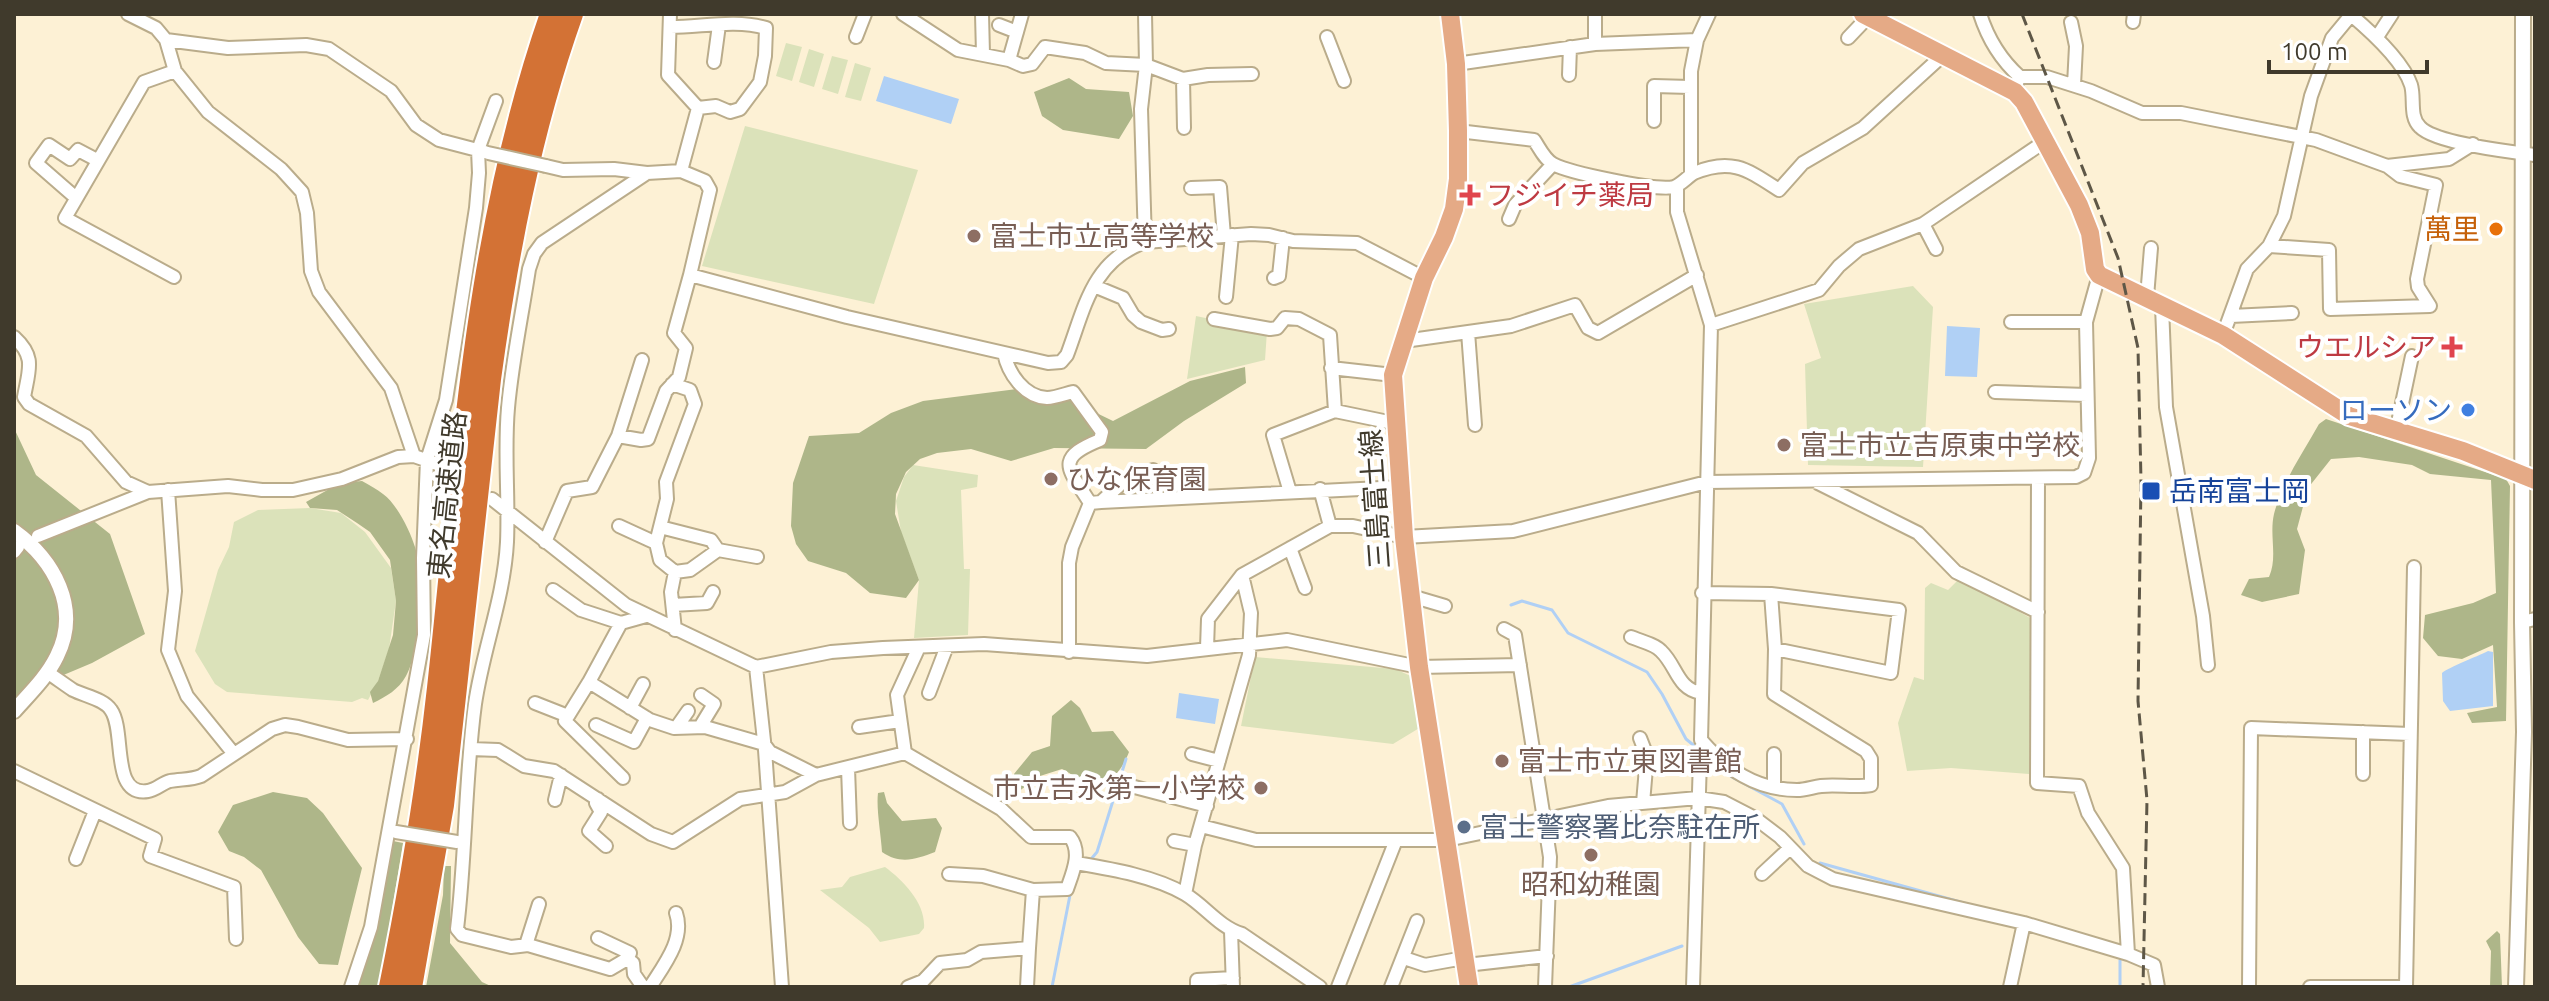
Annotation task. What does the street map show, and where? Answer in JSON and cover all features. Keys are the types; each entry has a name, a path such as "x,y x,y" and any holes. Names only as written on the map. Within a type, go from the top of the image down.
{"highway":[{"name":"東名高速道路","path":"411,987 443,805 499,310 532,149 550,46 551,14"},
{"name":"東名高速道路","path":"390,987 425,789 438,689 463,430 483,284 513,142 550,46 572,14"}],"main road":[{"name":"三島富士線","path":"1450,14 1456,64 1458,131 1458,179 1454,209 1424,278 1393,375 1404,537 1419,667 1469,987"},
{"path":"1866,15 1942,56 2016,84 2079,205 2090,233 2095,269 2099,275 2223,335 2327,405 2349,416 2463,451 2529,478"}],"street":[{"path":"128,14 156,28 166,40 175,71 208,112 281,169 302,192 307,213 311,271 319,292 391,388 414,456"},
{"path":"856,37 865,14"},
{"path":"903,14 958,50 1009,60 1023,66 1032,64 1045,47 1085,53 1106,63 1146,65 1183,79 1252,74"},
{"path":"982,14 983,54"},
{"path":"1009,60 1022,14"},
{"path":"1145,14 1146,65 1141,109 1145,242"},
{"path":"1595,14 1595,44"},
{"path":"1691,174 1690,87 1697,40 1709,14"},
{"path":"1981,14 1987,34 2016,84 2047,77 2142,113 2181,113 2302,137 2387,166 2400,176 2436,185 2417,279 2418,287 2430,306 2330,309 2329,250 2269,246"},
{"path":"2223,335 2247,269 2269,246 2284,216 2311,96 2332,38 2351,14 2377,37 2410,83 2417,125 2433,135 2529,154"},
{"path":"2377,37 2392,14"},
{"path":"2516,987 2528,620 2529,154 2523,14"},
{"path":"1848,38 1866,15"},
{"path":"670,21 719,25 736,23 766,28 760,82 740,109 730,112 716,106 698,108 668,75 670,21"},
{"path":"2071,22 2076,46 2074,85"},
{"path":"714,62 719,25"},
{"path":"999,25 1017,32"},
{"path":"1327,37 1344,81"},
{"path":"166,40 228,48 306,45 329,49 391,91 416,125 439,140 563,170 681,171 705,181 710,190 674,333 686,348 679,377 666,391 648,439 618,436"},
{"path":"1456,64 1595,44 1697,40"},
{"path":"1569,75 1570,47"},
{"path":"1458,131 1534,140 1553,164 1630,184 1677,186 1691,174 1719,165 1734,165 1750,171 1779,190 1803,163 1863,128 1942,56"},
{"path":"174,277 65,218 144,82 175,71"},
{"path":"1183,79 1184,128"},
{"path":"1654,121 1654,86 1690,87"},
{"path":"351,987 371,927 393,832 424,635 427,460 446,400 479,173 496,101"},
{"path":"681,171 698,108"},
{"path":"1711,325 1819,290 1839,266 1859,249 1923,224 2044,142"},
{"path":"2387,166 2449,159 2473,144"},
{"path":"75,197 36,163 49,145 70,159 78,150 97,160"},
{"path":"1509,219 1515,205 1553,164"},
{"path":"598,938 630,953 627,959 610,969 526,945 511,947 462,935 457,929 462,893 460,842 479,679 499,601 507,543 508,409 529,269 542,243 647,173"},
{"path":"1677,186 1677,212 1711,325 1702,593 1701,740 1719,760 1739,775 1774,787 1798,790 1824,785 1856,788 1871,785 1871,759 1866,751 1774,694 1771,594"},
{"path":"1191,188 1220,187 1228,236 1226,297"},
{"path":"1923,224 1936,249"},
{"path":"690,275 847,317 1048,363 1061,362 1067,355 1100,273 1113,259 1145,242 1269,235 1357,243 1424,278"},
{"path":"1274,278 1279,276 1283,238"},
{"path":"2151,248 2166,407 2203,616 2208,665"},
{"path":"1404,341 1522,324 1575,305 1588,328 1598,333 1697,275"},
{"path":"1207,648 1208,619 1242,575 1330,526 1353,526 1404,537 1513,531 1707,482 2076,477 2087,468 2086,322 2099,275"},
{"path":"1094,286 1123,298 1141,322 1162,330 1169,329"},
{"path":"2231,316 2292,313"},
{"path":"1214,319 1270,329 1277,328 1285,318 1299,319 1330,335 1335,411"},
{"path":"2011,322 2086,322"},
{"path":"1468,332 1475,425"},
{"path":"14,337 27,349 30,363 24,397 29,404 86,436 126,482 148,492"},
{"path":"1004,353 1007,368 1034,396 1049,398 1073,392 1102,432 1100,440 1074,452 1069,468 1096,502"},
{"path":"2396,432 2412,356"},
{"path":"545,542 567,491 592,487 618,436 642,360"},
{"path":"1331,368 1393,375"},
{"path":"672,384 690,390 695,404 666,482 667,499 656,543 660,560 675,572 690,570 718,550"},
{"path":"1995,392 2087,395"},
{"path":"1290,492 1273,435 1335,411 1398,424"},
{"path":"38,536 148,492 228,486 293,490 342,479 398,457 414,456 446,467"},
{"path":"1069,652 1069,563 1072,547 1096,502 1125,480 1153,470"},
{"path":"2038,478 2037,783 2079,786 2088,813 2123,868 2128,954"},
{"path":"1815,481 1918,533 1956,572 2038,612"},
{"path":"1096,502 1401,487"},
{"path":"1320,489 1330,526"},
{"path":"168,490 175,591 168,650 187,696 234,754"},
{"path":"492,499 626,605 756,667 831,652 919,647 984,644 1147,656 1287,640 1419,667 1520,665"},
{"path":"619,526 656,543"},
{"path":"660,527 711,540 718,550 757,557"},
{"path":"14,531 42,556 59,582 66,614 62,643 47,672 14,711"},
{"path":"1290,548 1305,588"},
{"path":"2310,987 2406,987 2414,567"},
{"path":"675,572 671,592 675,630"},
{"path":"1185,894 1195,845 1250,643 1251,613 1242,575"},
{"path":"553,590 581,610 621,623 646,616"},
{"path":"673,605 707,603 713,592"},
{"path":"1702,593 1771,594 1899,610 1891,673 1775,649"},
{"path":"1411,596 1445,606"},
{"path":"621,623 565,721 623,778"},
{"path":"1504,629 1515,635 1550,857 1545,987"},
{"path":"1631,637 1661,650 1678,679 1692,692 1701,693"},
{"path":"929,693 947,646"},
{"path":"905,753 897,695 919,647"},
{"path":"756,667 782,987"},
{"path":"47,672 74,691 107,705 113,712 118,726 124,781 131,788 150,791 168,781 192,780 272,729 285,725 348,740 407,739"},
{"path":"589,682 647,718 676,728 700,727 764,744 770,752 816,775"},
{"path":"630,708 643,684"},
{"path":"700,727 714,704 701,695"},
{"path":"535,703 568,716"},
{"path":"676,728 688,711"},
{"path":"596,725 634,742 647,718"},
{"path":"859,727 900,721"},
{"path":"2249,987 2251,728 2410,734"},
{"path":"2363,732 2363,774"},
{"path":"1640,738 1647,756 1643,803"},
{"path":"471,749 498,750 524,766 554,771 651,834 673,842 740,799 785,792 816,775 905,753 1001,809 1031,837 1070,837 1084,865"},
{"path":"1192,754 1219,761"},
{"path":"1774,754 1774,787"},
{"path":"1693,987 1700,759"},
{"path":"848,768 850,823"},
{"path":"14,771 155,839 150,856 234,887 236,939"},
{"path":"555,800 561,775"},
{"path":"1123,784 1207,806"},
{"path":"1201,826 1256,840 1447,840 1543,818 1643,803 1698,798 1724,802 1755,818 1808,866 1833,879 2024,923 2128,954 2154,965 2158,987"},
{"path":"598,799 596,803 601,812 589,831 606,846"},
{"path":"76,859 95,811"},
{"path":"393,832 460,842"},
{"path":"1338,987 1396,840"},
{"path":"1174,841 1195,845"},
{"path":"1762,874 1790,848"},
{"path":"949,874 983,876 1033,890 1067,889 1084,865"},
{"path":"1084,865 1161,883 1185,894 1231,931 1242,934 1320,987"},
{"path":"1027,987 1033,890"},
{"path":"526,945 539,904"},
{"path":"650,987 671,954 678,935 680,925 676,913"},
{"path":"1391,987 1417,921"},
{"path":"2010,987 2024,923"},
{"path":"1197,987 1197,980 1233,983 1231,931"},
{"path":"908,987 923,981 940,963 967,960 981,952 1029,948"},
{"path":"1404,958 1425,965 1547,956"},
{"path":"627,959 633,963 634,974 643,987"}],"green space":[{"path":"786,43 802,47 792,81 776,76"},
{"path":"809,49 824,54 814,87 799,82"},
{"path":"832,56 848,60 838,94 822,89"},
{"path":"855,63 871,68 861,101 845,97"},
{"path":"1069,78 1086,89 1129,92 1133,116 1119,139 1063,130 1042,116 1034,92"},
{"path":"745,126 918,170 874,304 702,266"},
{"path":"1913,286 1933,307 1923,467 1808,465 1805,364 1821,358 1804,304"},
{"path":"1196,316 1267,331 1265,360 1187,379"},
{"path":"1245,367 1246,383 1184,421 1146,449 1054,448 1011,461 971,449 937,453 920,459 906,472 896,494 895,514 919,580 906,598 870,593 846,573 808,561 796,544 791,526 793,483 809,436 859,433 891,413 923,401 1017,389 1043,399 1073,392 1080,405 1113,421 1190,381"},
{"path":"2326,419 2506,479 2510,486 2506,721 2472,723 2467,713 2497,707 2493,645 2462,659 2438,656 2423,638 2425,615 2473,603 2496,593 2491,480 2430,474 2412,465 2359,457 2331,459 2308,488 2297,529 2305,550 2299,594 2262,602 2241,595 2249,579 2269,577 2273,562 2273,522 2278,502 2319,424"},
{"path":"14,428 36,475 110,534 145,634 92,663 35,687 14,705"},
{"path":"913,465 978,475 977,487 961,490 964,569 970,569 968,635 914,638 919,580 901,532 896,501 904,477"},
{"path":"362,481 388,498 398,511 415,547 419,574 419,612 411,665 399,685 373,703 370,692 378,681 393,635 396,601 390,560 370,532 357,523 337,510 310,508 306,502 340,483"},
{"path":"310,508 341,513 365,532 391,568 396,601 389,649 378,681 368,700 362,698 352,702 227,692 215,684 195,651 218,570 229,547 234,522 258,510"},
{"path":"1960,578 2032,619 2029,774 1951,768 1907,771 1898,723 1914,677 1924,680 1925,588 1931,583 1948,590"},
{"path":"1255,657 1395,669 1413,677 1421,727 1393,744 1241,726"},
{"path":"1071,700 1080,708 1092,732 1113,731 1129,752 1124,763 1105,783 1088,783 1062,769 1040,776 1015,794 1014,774 1032,752 1050,746 1052,716"},
{"path":"273,792 307,798 323,813 362,868 338,965 319,964 298,937 261,870 244,857 229,851 218,832 233,805"},
{"path":"884,792 887,803 902,821 936,818 942,828 935,852 902,860 882,852 878,793"},
{"path":"393,841 403,843 381,977 378,987 358,987 370,948"},
{"path":"444,866 451,866 450,943 482,982 493,987 426,987 443,895"},
{"path":"885,867 918,902 924,928 919,934 880,942 869,928 820,890 842,887 850,877"},
{"path":"2497,931 2500,934 2502,987 2490,987 2491,951 2486,941"}],"water":[{"path":"884,76 959,99 951,124 876,101"},
{"path":"1947,326 1980,328 1977,377 1945,376"},
{"path":"2488,651 2493,652 2493,706 2450,711 2443,701 2442,673"},
{"path":"1179,693 1219,699 1215,724 1176,718"}],"waterway":[{"path":"1511,605 1522,601 1552,610 1568,633 1647,672 1686,739 1732,777 1782,804 1804,844"},
{"path":"1092,858 1097,852 1126,759"},
{"path":"1820,863 1971,905"},
{"path":"1052,987 1071,890"},
{"path":"1569,987 1682,946"},
{"path":"2120,960 2120,987"}],"railway":[{"path":"2022,14 2118,258 2138,348 2141,481 2138,701 2147,800 2143,987"}],"place":[{"name":"フジイチ薬局","path":"1470,195"},
{"name":"萬里","path":"2496,229"},
{"name":"富士市立高等学校","path":"974,236"},
{"name":"ウエルシア","path":"2452,347"},
{"name":"ローソン","path":"2468,410"},
{"name":"富士市立吉原東中学校","path":"1784,445"},
{"name":"ひな保育園","path":"1051,479"},
{"name":"岳南富士岡","path":"2151,491"},
{"name":"富士市立東図書館","path":"1502,761"},
{"name":"市立吉永第一小学校","path":"1261,788"},
{"name":"富士警察署比奈駐在所","path":"1464,827"},
{"name":"昭和幼稚園","path":"1591,855"}]}
